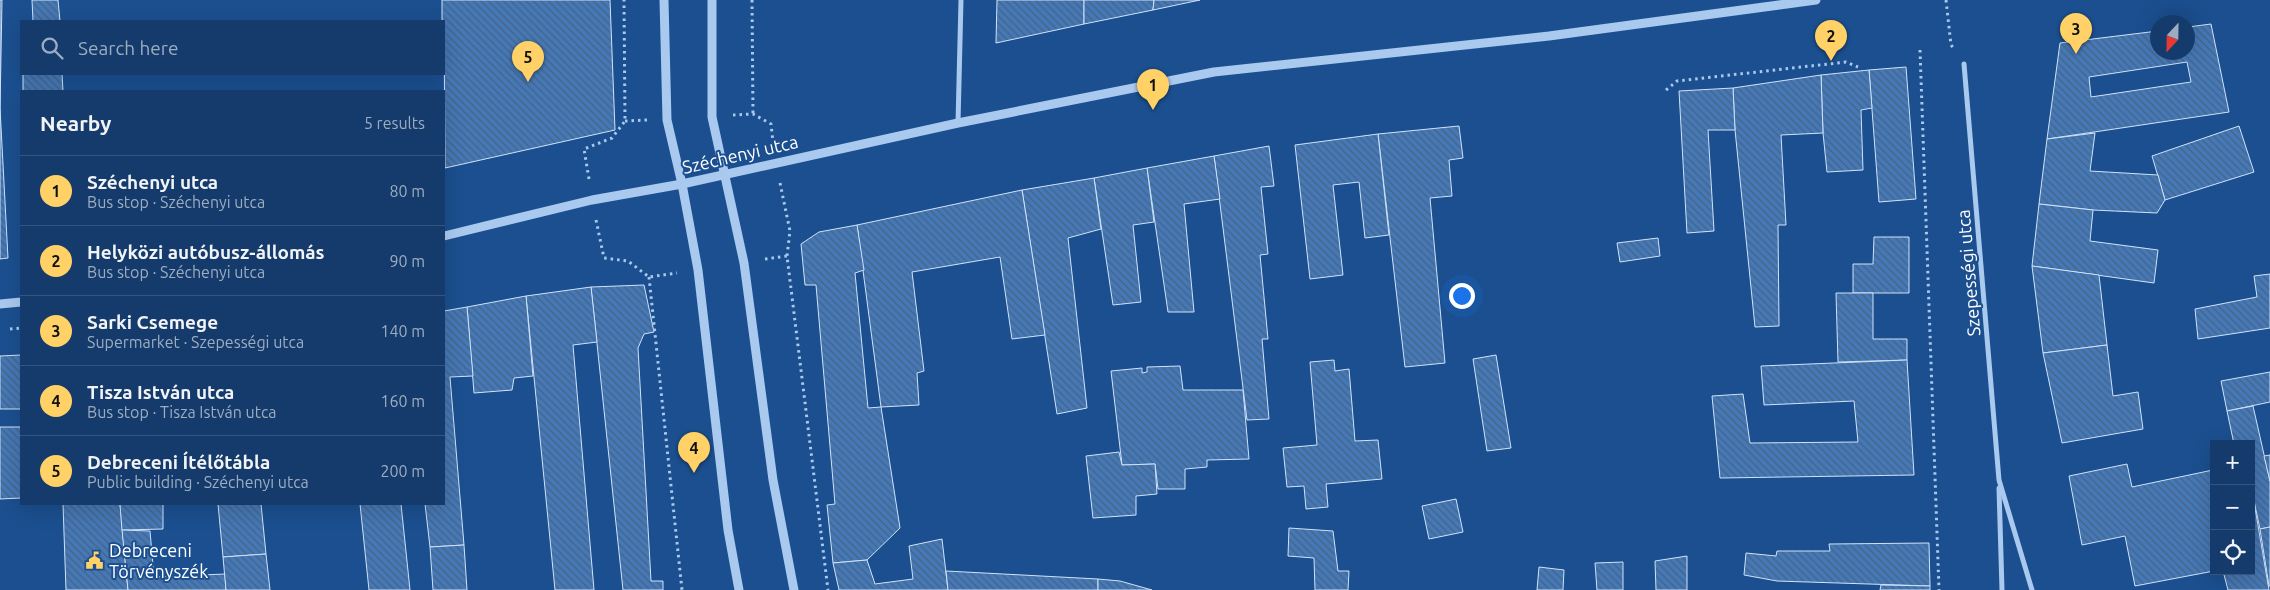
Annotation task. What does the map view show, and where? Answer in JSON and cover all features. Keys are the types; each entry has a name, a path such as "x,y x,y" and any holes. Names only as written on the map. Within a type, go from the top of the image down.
{"street":[{"path":"664,0 667,120 682,184 698,270 728,530 739,590"},
{"path":"712,0 712,117 744,262 773,480 794,590"},
{"path":"958,123 961,0"},
{"name":"Széchenyi utca","path":"445,236 592,200 682,184 958,123 1214,72 1549,36 1816,0"},
{"name":"Szepességi utca","path":"1964,64 1999,480 2002,590"},
{"path":"0,304 20,302"},
{"name":"Szepességi utca","path":"1999,480 2032,590"}],"path":[{"path":"584,149 612,138 625,121 624,0"},
{"path":"752,0 754,114 771,124"},
{"path":"1946,0 1951,45"},
{"path":"1920,50 1940,590"},
{"path":"1666,90 1677,81 1846,62 1858,67"},
{"path":"790,231 787,256 828,590"},
{"path":"604,258 628,261 649,278 682,590"},
{"path":"10,329 20,328"}],"building":[{"path":"0,0 2,0 0,108"},
{"path":"32,0 58,0 60,20 33,20"},
{"path":"442,0 610,0 615,130 445,168 445,20 442,20"},
{"path":"997,0 1084,0 1084,24 996,43"},
{"path":"1084,0 1154,0 1153,10 1084,24"},
{"path":"1154,0 1200,0 1153,10"},
{"path":"2211,24 2229,112 2047,139 2060,43 2150,32 2150,60 2195,60 2195,26","holes":["2187,62 2191,82 2091,97 2089,77"]},
{"path":"1906,67 1916,199 1879,202 1869,70"},
{"path":"1869,70 1872,108 1861,110 1863,170 1827,172 1823,133 1821,75"},
{"path":"23,75 62,75 63,90 23,90"},
{"path":"1821,75 1823,133 1781,135 1786,225 1778,225 1779,326 1755,327 1735,130 1733,88"},
{"path":"1733,88 1735,130 1708,130 1714,231 1687,233 1679,91"},
{"path":"0,108 8,258 0,259"},
{"path":"1459,126 1463,158 1449,160 1452,196 1430,198 1445,363 1405,367 1378,134"},
{"path":"2239,126 2254,172 2165,200 2152,156"},
{"path":"2095,133 2090,171 2158,175 2165,200 2157,213 2093,210 2039,204 2047,139"},
{"path":"1378,134 1389,235 1365,238 1359,182 1333,185 1343,275 1310,279 1295,145"},
{"path":"1269,146 1274,186 1261,187 1268,254 1260,255 1268,339 1262,339 1269,419 1247,420 1214,156"},
{"path":"1214,156 1220,199 1184,204 1194,312 1168,312 1147,168"},
{"path":"1147,168 1154,222 1133,225 1141,302 1113,305 1094,178"},
{"path":"1094,178 1101,229 1068,238 1087,408 1057,414 1022,190"},
{"path":"1022,190 1045,335 1012,339 1000,257 912,272 924,371 917,373 919,405 881,407 857,225"},
{"path":"2039,204 2093,210 2090,241 2158,250 2154,283 2032,266"},
{"path":"857,225 864,270 855,273 868,408 881,407 900,528 867,560 833,563 827,505 835,504 816,285 805,285 801,244 819,232"},
{"path":"1874,237 1909,237 1909,293 1853,293 1853,264 1873,264"},
{"path":"1658,238 1660,256 1620,262 1617,243"},
{"path":"2032,266 2099,275 2107,345 2043,353"},
{"path":"2270,274 2270,328 2198,339 2195,309 2257,297 2254,276"},
{"path":"644,285 654,332 644,334 638,348 651,581 663,581 663,590 623,590 591,287"},
{"path":"591,287 597,342 573,345 594,590 555,590 526,296"},
{"path":"1836,293 1873,293 1873,339 1907,339 1907,360 1838,362"},
{"path":"526,296 533,376 514,378 512,390 474,393 467,307"},
{"path":"467,307 473,376 450,377 464,545 430,547 425,505 445,505 445,311"},
{"path":"2107,345 2113,396 2138,392 2143,429 2062,443 2043,353"},
{"path":"20,355 20,409 0,409 0,356"},
{"path":"1496,355 1511,448 1487,451 1473,359"},
{"path":"1334,360 1335,371 1349,369 1355,441 1378,440 1382,479 1326,484 1328,507 1306,509 1304,486 1287,487 1283,448 1317,445 1310,362"},
{"path":"1907,360 1914,475 1720,478 1712,396 1743,394 1750,443 1858,442 1854,401 1764,405 1761,366"},
{"path":"1180,366 1183,390 1243,390 1249,459 1207,460 1207,467 1185,469 1185,489 1158,489 1155,464 1122,465 1111,371 1142,368 1142,373 1147,372 1147,367"},
{"path":"2270,372 2270,402 2227,411 2221,381"},
{"path":"2253,406 2270,481 2270,527 2260,529 2255,505 2255,440 2233,440 2227,411"},
{"path":"0,427 20,427 20,498 0,499"},
{"path":"1119,452 1122,465 1155,464 1157,494 1136,496 1136,515 1093,518 1086,456"},
{"path":"2270,455 2270,481 2264,456"},
{"path":"2127,464 2132,487 2210,471 2210,572 2135,586 2125,536 2082,545 2069,476"},
{"path":"1456,499 1463,532 1429,539 1422,506"},
{"name":"Debreceni Törvényszék","path":"63,505 120,505 128,590 66,590"},
{"path":"120,505 163,505 163,529 122,530"},
{"path":"218,505 261,505 266,554 223,557"},
{"path":"360,505 401,505 410,590 369,590"},
{"path":"2255,508 2269,590 2228,590 2224,575 2255,575"},
{"path":"2270,527 2270,586 2269,586 2260,529"},
{"path":"1289,528 1333,531 1338,571 1349,571 1348,590 1315,590 1314,558 1288,556"},
{"path":"122,530 150,531 154,577 225,574 226,590 128,590"},
{"path":"942,539 948,590 839,590 833,563 867,560 875,584 913,579 909,546"},
{"path":"1929,543 1930,586 1777,581 1744,575 1746,553 1776,556 1777,551 1830,551 1829,544"},
{"path":"464,545 467,590 433,590 430,547"},
{"path":"266,554 270,590 226,590 223,557"},
{"path":"1687,556 1687,590 1656,590 1655,561"},
{"path":"1623,562 1623,590 1597,590 1595,563"},
{"path":"1539,567 1564,570 1563,590 1537,590"},
{"path":"946,571 1098,579 1098,590 948,590"},
{"path":"1098,579 1120,581 1152,590 1098,590"},
{"path":"1881,585 1930,586 1930,590 1880,590"}],"place":[{"name":"Sarki Csemege","path":"2076,54"},
{"name":"Helyközi autóbusz-állomás","path":"1831,61"},
{"name":"Debreceni Ítélőtábla","path":"528,82"},
{"name":"Széchenyi utca","path":"1153,110"},
{"name":"Tisza István utca","path":"694,473"},
{"name":"Debreceni Törvényszék","path":"95,560"}]}
